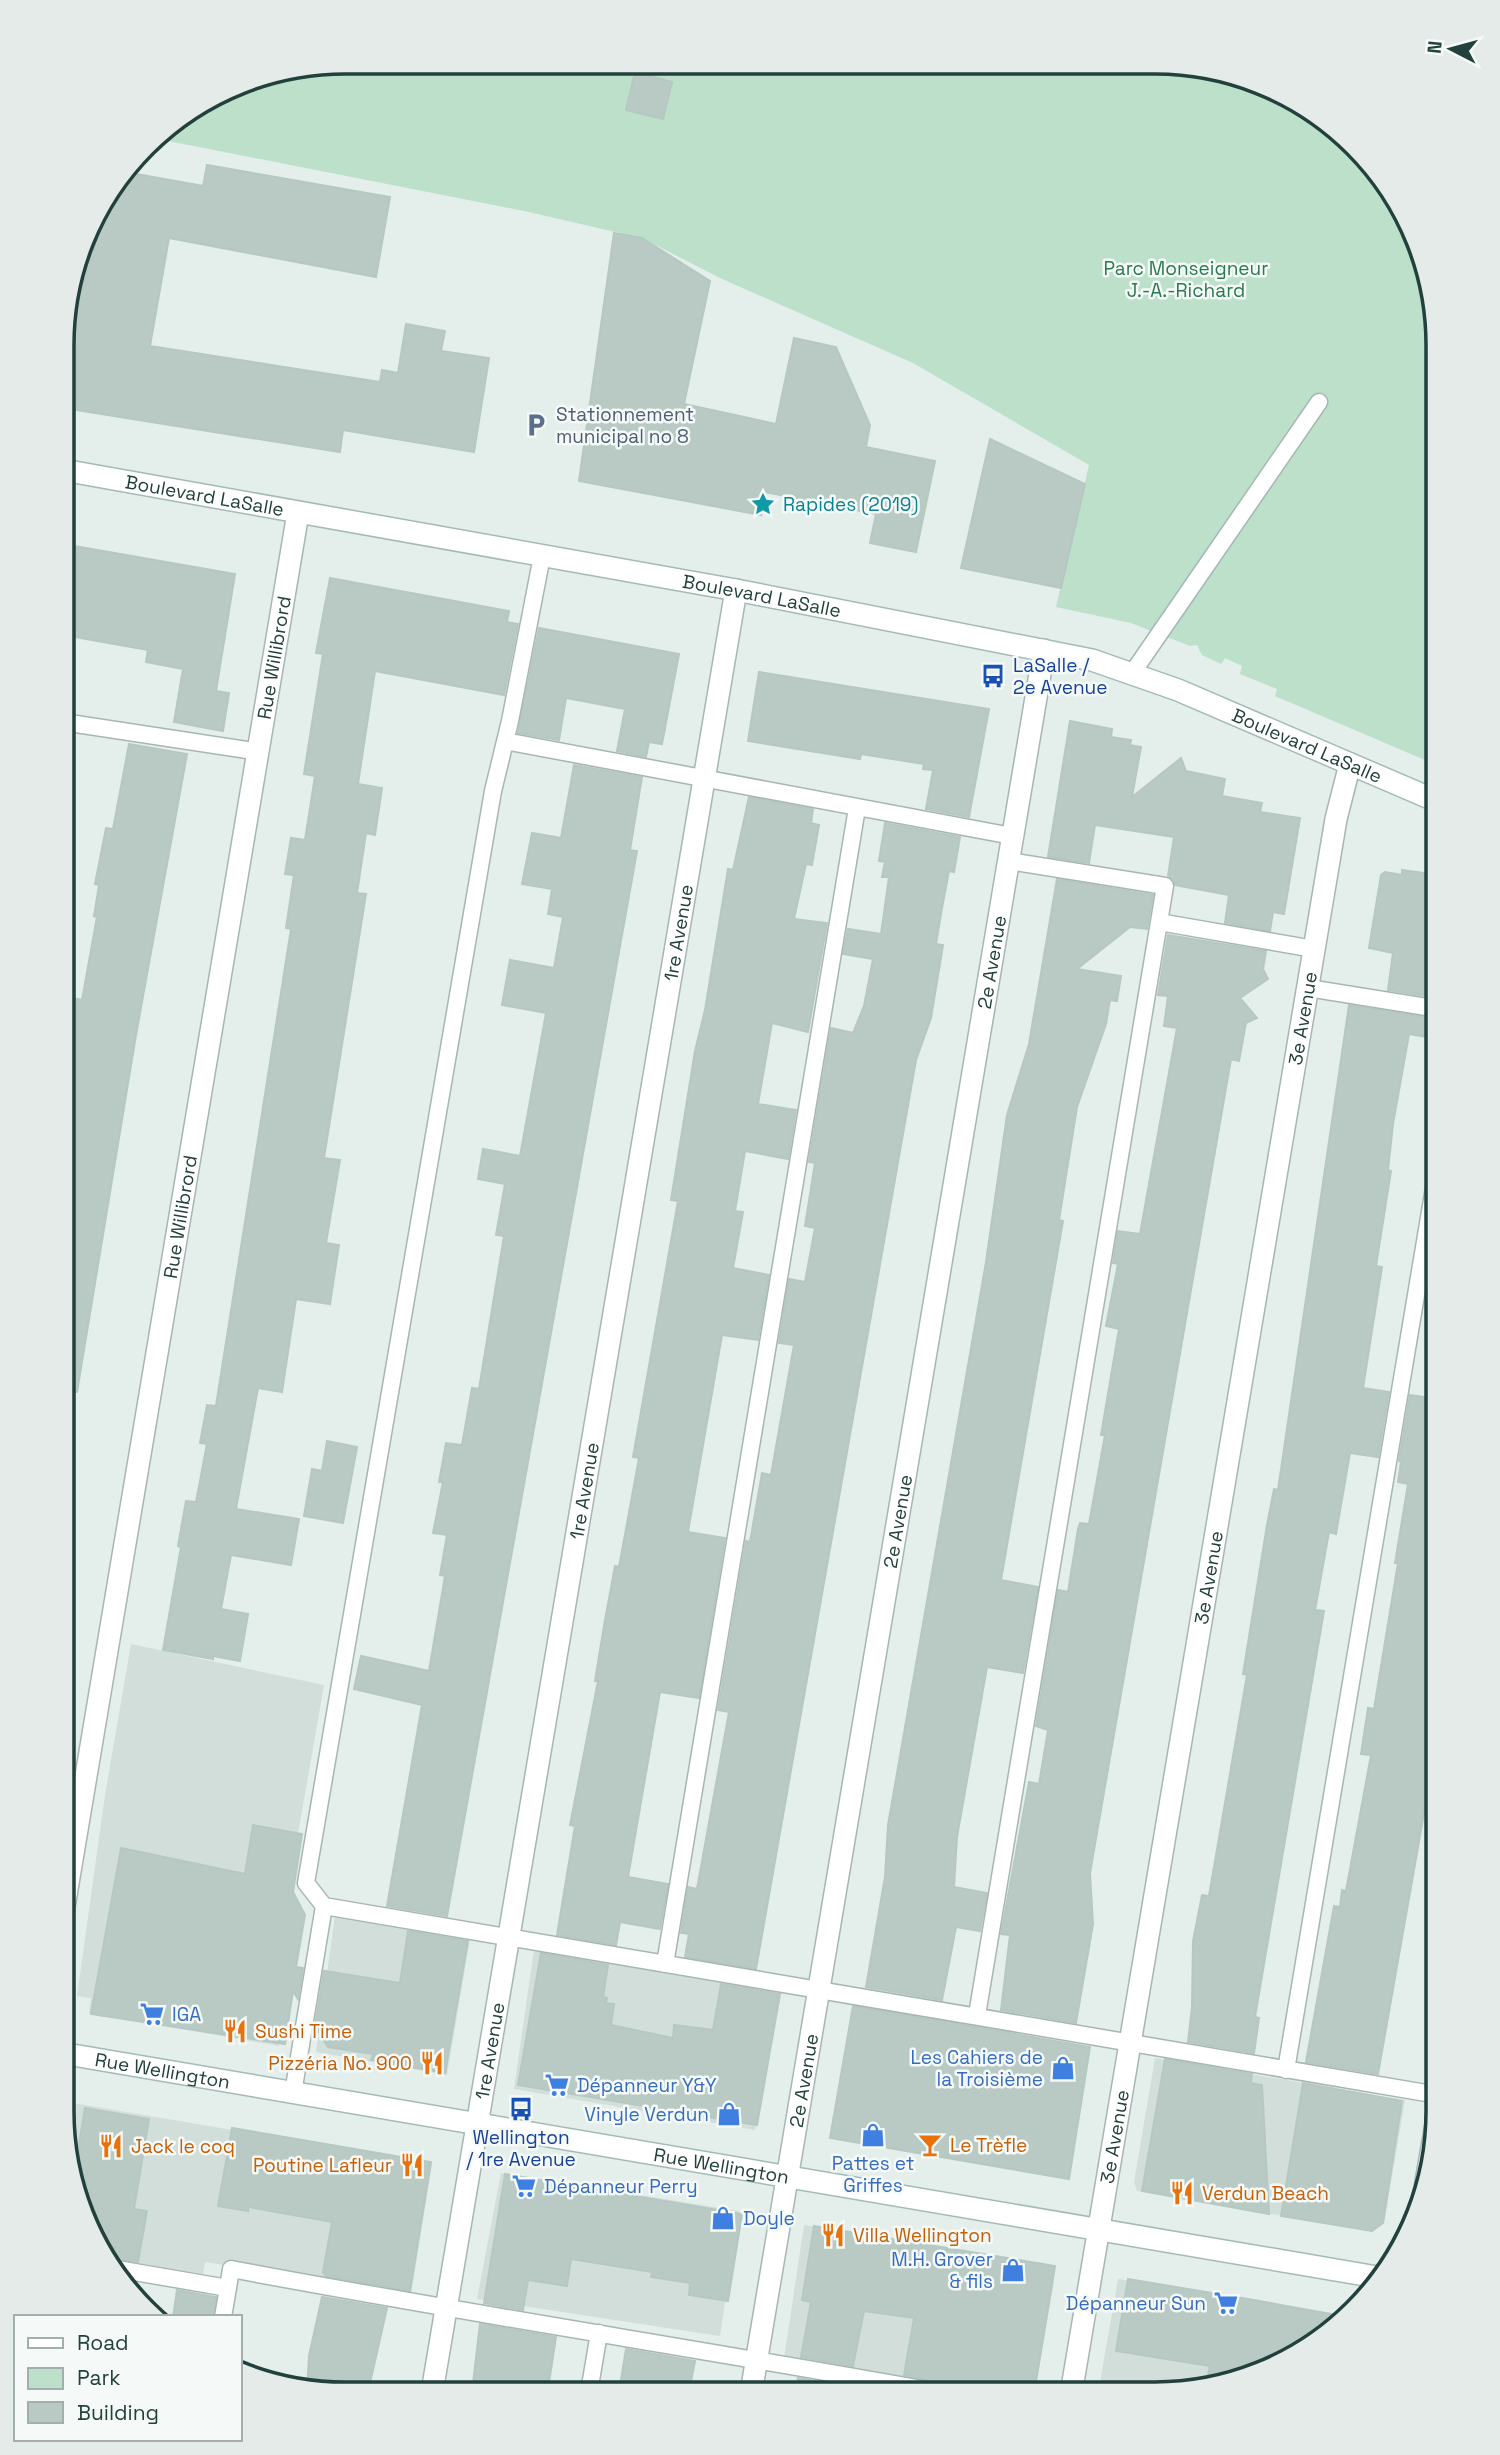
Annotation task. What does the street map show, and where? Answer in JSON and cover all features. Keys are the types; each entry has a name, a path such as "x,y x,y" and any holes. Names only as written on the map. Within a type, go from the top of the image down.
{"street":[{"name":"Boulevard LaSalle","path":"74,472 736,590 1093,660 1133,672 1426,797"},
{"name":"Rue Willibrord","path":"74,1787 260,752 298,513"},
{"name":"1re Avenue","path":"434,2382 736,590"},
{"name":"2e Avenue","path":"753,2382 1044,650"},
{"name":"3e Avenue","path":"1073,2382 1336,819 1350,764"},
{"name":"Rue Wellington","path":"74,2055 1099,2232 1371,2276"}],"lane":[{"path":"1133,672 1319,402"},
{"path":"542,556 490,804 306,1883 324,1906 977,2015 1130,2045 1426,2093"},
{"path":"74,724 260,752"},
{"path":"505,741 705,776 857,808 1012,836"},
{"path":"665,1964 857,808"},
{"path":"977,2015 1165,886 1009,861"},
{"path":"1159,922 1314,949"},
{"path":"1308,988 1426,1007"},
{"path":"1286,2070 1426,1236"},
{"path":"293,2093 324,1906"},
{"path":"223,2315 232,2269 446,2310 599,2333 870,2382"},
{"path":"125,2270 228,2288"},
{"path":"591,2382 599,2333"}],"shaded area":[{"path":"131,1644 324,1685 288,1891 302,1914 279,2046 89,2013 91,1998 77,1996 105,1795"},
{"path":"335,1916 470,1939 447,2075 316,2052"},
{"path":"534,1950 778,1993 755,2130 514,2089"},
{"path":"1155,2058 1405,2100 1384,2223 1378,2222 1366,2230 1137,2191 1134,2182"},
{"path":"74,2103 432,2164 411,2295 205,2262 203,2274 119,2261 101,2231 83,2181 74,2129"},
{"path":"501,2173 739,2211 720,2336 477,2299"},
{"path":"804,2225 1050,2267 1047,2280 1054,2281 1037,2382 923,2382 784,2359"},
{"path":"1118,2279 1333,2315 1321,2326 1276,2354 1226,2372 1174,2381 1100,2382"}],"green space":[{"name":"Parc Monseigneur J.-A.-Richard","path":"326,74 1174,74 1243,88 1276,101 1306,119 1347,153 1371,179 1399,224 1421,291 1426,326 1426,760 1275,696 1277,689 1240,674 1242,666 1225,658 1221,664 1202,655 1197,645 1190,646 1131,623 1056,607 1089,465 913,363 720,278 642,238 524,211 166,141 179,129 224,101 274,83"}],"building":[{"path":"635,74 672,82 663,119 626,110"},
{"path":"207,165 390,197 376,277 169,238 150,346 380,382 382,370 398,373 406,324 445,331 441,351 489,358 474,452 343,430 340,452 74,410 76,309 88,257 101,224 134,173 203,186"},
{"path":"614,233 642,238 710,281 684,404 776,424 794,338 836,347 870,425 866,447 935,461 916,552 870,543 876,514 765,492 761,515 579,481"},
{"path":"990,439 1085,484 1061,588 961,568"},
{"path":"74,546 235,574 216,691 229,693 223,731 174,722 183,669 146,662 148,650 74,637"},
{"path":"330,578 509,611 507,622 518,624 504,695 375,671 358,784 382,788 375,835 366,833 357,893 366,894 324,1158 340,1160 326,1243 339,1245 330,1304 296,1299 282,1392 258,1388 236,1509 299,1519 291,1565 231,1555 221,1609 248,1614 240,1661 213,1656 213,1659 163,1650 186,1501 196,1502 207,1444 200,1443 207,1405 216,1406 291,929 286,928 294,875 285,874 291,838 305,840 315,776 304,774 323,654 316,653"},
{"path":"539,628 679,654 662,744 649,742 646,757 617,751 625,709 566,698 559,740 518,733"},
{"path":"759,672 989,709 969,817 926,809 933,770 923,769 924,764 861,754 860,759 748,741"},
{"path":"1070,721 1112,729 1111,737 1131,740 1130,745 1141,747 1132,797 1181,758 1186,771 1225,779 1222,796 1262,803 1260,812 1300,818 1284,914 1273,912 1270,931 1225,923 1229,895 1175,885 1168,876 1174,837 1095,825 1089,863 1048,857"},
{"path":"129,744 187,754 136,1035 77,1392 74,1392 74,998 82,1000 97,917 94,916 99,885 95,884 106,828 113,829"},
{"path":"574,765 642,777 630,850 637,851 447,1916 387,1906 422,1705 354,1689 361,1656 429,1671 445,1576 440,1575 447,1535 433,1533 443,1482 439,1482 446,1443 462,1445 472,1388 479,1389 504,1236 496,1235 505,1184 478,1179 483,1149 520,1156 546,1013 502,1005 510,960 554,968 563,917 548,914 552,889 522,884 532,833 561,838"},
{"path":"749,797 813,809 811,823 819,825 812,865 806,864 794,919 827,923 808,1032 772,1023 758,1104 796,1110 788,1159 745,1151 735,1211 743,1212 733,1268 769,1275 758,1340 722,1335 688,1532 725,1538 699,1698 660,1692 628,1877 668,1884 660,1929 620,1922 616,1945 557,1935 575,1826 570,1825 598,1681 595,1681 605,1620 615,1566 619,1567 639,1458 633,1457 678,1201 671,1200 695,1051 705,1010 728,869 733,870"},
{"path":"885,823 960,837 954,872 949,871 942,908 936,944 943,945 931,1018 916,1060 756,1969 685,1957 689,1934 681,1933 688,1887 697,1889 729,1712 718,1710 746,1541 750,1542 762,1473 771,1475 794,1345 779,1343 789,1279 805,1282 815,1228 805,1226 815,1163 809,1162 831,1028 853,1033 864,1006 873,959 843,954 848,929 881,934 889,877 882,877 885,862 879,861"},
{"path":"1402,870 1426,873 1426,996 1388,990 1393,953 1369,948 1381,875 1385,872 1402,875"},
{"path":"1057,879 1153,895 1147,929 1130,927 1077,969 1121,976 1117,1001 1110,1000 1106,1024 1077,1107 1059,1220 1063,1221 1001,1580 1038,1587 1023,1673 987,1667 957,1837 954,1887 987,1893 980,1931 956,1927 942,2000 866,1987 885,1877 888,1825 986,1262 1007,1115 1029,1044"},
{"path":"1168,935 1266,951 1263,969 1268,979 1240,998 1257,1018 1246,1023 1239,1061 1231,1059 1090,1873 1093,1924 1076,2023 1001,2010 1010,1935 1001,1934 1029,1782 1039,1784 1048,1730 1036,1726 1058,1590 1068,1592 1078,1529 1080,1523 1089,1524 1105,1435 1101,1435 1119,1329 1106,1326 1118,1264 1113,1263 1118,1231 1140,1234 1177,1028 1164,1026 1168,996 1158,995"},
{"path":"1349,1005 1426,1017 1426,1037 1409,1034 1393,1124 1388,1170 1391,1171 1376,1266 1382,1267 1363,1388 1389,1392 1378,1457 1350,1453 1336,1534 1329,1532 1315,1610 1324,1611 1255,2017 1259,2018 1254,2053 1188,2042 1192,2007 1193,1941 1202,1895 1209,1896 1247,1675 1243,1674 1267,1525 1274,1489 1278,1490"},
{"path":"1410,1395 1426,1397 1426,1802 1378,2074 1306,2062 1334,1906 1340,1907 1342,1890 1346,1891 1371,1755 1361,1754 1368,1708 1374,1709 1408,1484 1398,1482"},
{"path":"327,1441 357,1447 343,1523 304,1516 312,1469 322,1471"},
{"path":"253,1825 302,1834 293,1892 305,1915 296,1967 303,1968 298,1999 293,1991 285,2044 91,2014 121,1848 245,1874"},
{"path":"408,1931 468,1941 445,2073 371,2060 373,2054 328,2047 315,2026 324,1971 400,1983"},
{"path":"541,1953 608,1965 603,1997 607,1998 606,2003 614,2004 611,2025 673,2038 674,2025 713,2030 721,1984 780,1994 757,2125 518,2085"},
{"path":"853,2006 1090,2047 1069,2179 830,2138"},
{"path":"1165,2059 1252,2074 1251,2083 1262,2085 1269,2214 1142,2191"},
{"path":"1303,2083 1402,2101 1383,2223 1372,2231 1281,2216"},
{"path":"85,2108 149,2119 134,2209 147,2211 138,2262 119,2260 101,2231 88,2198 84,2186 86,2176 82,2175 77,2154"},
{"path":"232,2128 431,2162 410,2291 326,2276 323,2272 332,2222 249,2207 248,2211 218,2206"},
{"path":"505,2174 742,2214 728,2301 689,2295 690,2283 651,2277 652,2272 571,2259 567,2286 528,2280 523,2310 484,2303"},
{"path":"814,2226 1055,2266 1036,2382 938,2382 904,2375 914,2318 864,2311 853,2366 801,2357 811,2302 802,2300"},
{"path":"1128,2279 1333,2315 1321,2326 1276,2354 1209,2376 1210,2366 1116,2351"},
{"path":"177,2290 216,2297 213,2315 173,2315"},
{"path":"322,2297 387,2308 370,2382 308,2379 309,2356"},
{"path":"480,2324 556,2337 549,2382 473,2382"},
{"path":"626,2349 695,2361 691,2382 621,2382"},
{"path":"798,2378 821,2382 797,2382"}],"place":[{"name":"Stationnement municipal no 8","path":"536,425"},
{"name":"Rapides (2019)","path":"763,504"},
{"name":"LaSalle / 2e Avenue","path":"993,676"},
{"name":"IGA","path":"152,2014"},
{"name":"Sushi Time","path":"235,2031"},
{"name":"Pizzéria No. 900","path":"432,2063"},
{"name":"Les Cahiers de la Troisième","path":"1063,2068"},
{"name":"Dépanneur Y&Y","path":"557,2085"},
{"name":"Wellington / 1re Avenue","path":"521,2109"},
{"name":"Vinyle Verdun","path":"729,2114"},
{"name":"Pattes et Griffes","path":"873,2135"},
{"name":"Le Trèfle","path":"930,2145"},
{"name":"Jack le coq","path":"111,2146"},
{"name":"Poutine Lafleur","path":"412,2165"},
{"name":"Dépanneur Perry","path":"524,2186"},
{"name":"Verdun Beach","path":"1182,2193"},
{"name":"Doyle","path":"723,2218"},
{"name":"Villa Wellington","path":"833,2235"},
{"name":"M.H. Grover & fils","path":"1013,2270"},
{"name":"Dépanneur Sun","path":"1226,2303"}]}
